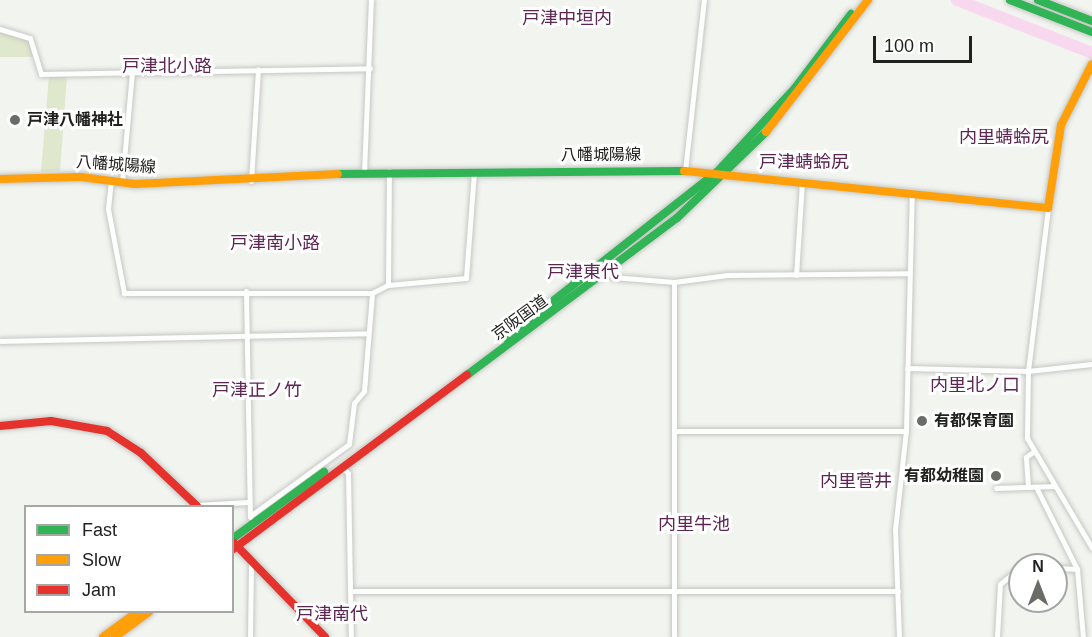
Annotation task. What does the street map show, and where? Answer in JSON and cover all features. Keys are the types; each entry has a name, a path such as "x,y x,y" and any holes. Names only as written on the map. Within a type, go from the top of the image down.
{"main road":[{"name":"京阪国道","path":"234,544 251,520 603,266 717,172 795,88 860,0"},
{"name":"京阪国道","path":"234,544 609,273 728,173 779,119 868,0"},
{"path":"1010,0 1092,32"},
{"path":"1038,0 1092,21"},
{"path":"1048,208 1061,125 1091,66"},
{"name":"八幡城陽線","path":"0,179 122,182 251,181 389,171 685,171 728,173 1048,208"},
{"path":"0,426 51,421 107,431 141,453 196,505"},
{"path":"234,544 251,558 325,637"},
{"path":"103,637 136,613"},
{"path":"115,637 148,613"}],"street":[{"path":"364,173 371,0"},
{"path":"685,171 704,0"},
{"path":"0,29 30,38 41,74 370,68"},
{"path":"251,181 258,69"},
{"path":"122,182 132,72"},
{"path":"388,285 389,171"},
{"path":"111,180 108,209 120,291 136,295 246,291 372,293 388,285 466,278 474,171"},
{"path":"796,275 802,181"},
{"path":"899,637 895,519 906,431 908,273 912,193"},
{"path":"1048,208 1028,370 1026,430 1033,452 1092,546"},
{"path":"609,273 613,278 674,282 796,275 908,273"},
{"path":"674,282 674,637"},
{"path":"246,291 248,502 251,520 349,444 354,403 364,391 372,293"},
{"path":"0,341 368,333"},
{"path":"907,368 1028,370 1092,364"},
{"path":"674,430 906,431"},
{"path":"1028,487 1026,457 1033,452"},
{"path":"341,467 348,473 351,637"},
{"path":"996,488 1055,486"},
{"path":"1036,487 1077,569 1083,637"},
{"path":"210,505 248,502"},
{"path":"250,637 251,558"},
{"path":"1068,569 1077,569"},
{"path":"997,637 1000,584 1008,578"},
{"path":"351,591 898,591"}],"green space":[{"path":"0,32 28,39 33,57 0,57"},
{"path":"49,76 67,76 60,171 41,172"}],"waterway":[{"path":"957,0 1092,53"}],"traffic: fast":[{"path":"1010,0 1092,32"},
{"path":"1038,0 1092,21"},
{"path":"506,338 717,172 795,88 851,14"},
{"path":"467,375 677,218 766,132"},
{"path":"338,174 684,171"},
{"path":"234,538 324,472"}],"traffic: slow":[{"path":"766,132 868,0"},
{"path":"684,171 1048,208 1061,125 1092,64"},
{"path":"0,179 81,177 135,184 338,174"},
{"path":"103,637 136,613"},
{"path":"115,637 148,613"}],"traffic: jam":[{"path":"234,549 467,375"},
{"path":"0,426 51,421 107,431 141,453 196,505"},
{"path":"234,543 325,637"}],"place":[{"name":"戸津八幡神社","path":"15,120"},
{"name":"有都保育園","path":"922,421"},
{"name":"有都幼稚園","path":"996,476"}],"district":[{"name":"戸津中垣内","path":"567,18"},
{"name":"戸津北小路","path":"167,66"},
{"name":"内里蜻蛉尻","path":"1004,137"},
{"name":"戸津蜻蛉尻","path":"804,162"},
{"name":"戸津南小路","path":"275,243"},
{"name":"戸津東代","path":"583,272"},
{"name":"内里北ノ口","path":"975,385"},
{"name":"戸津正ノ竹","path":"257,390"},
{"name":"内里菅井","path":"856,481"},
{"name":"内里牛池","path":"694,524"},
{"name":"戸津南代","path":"332,614"}]}
